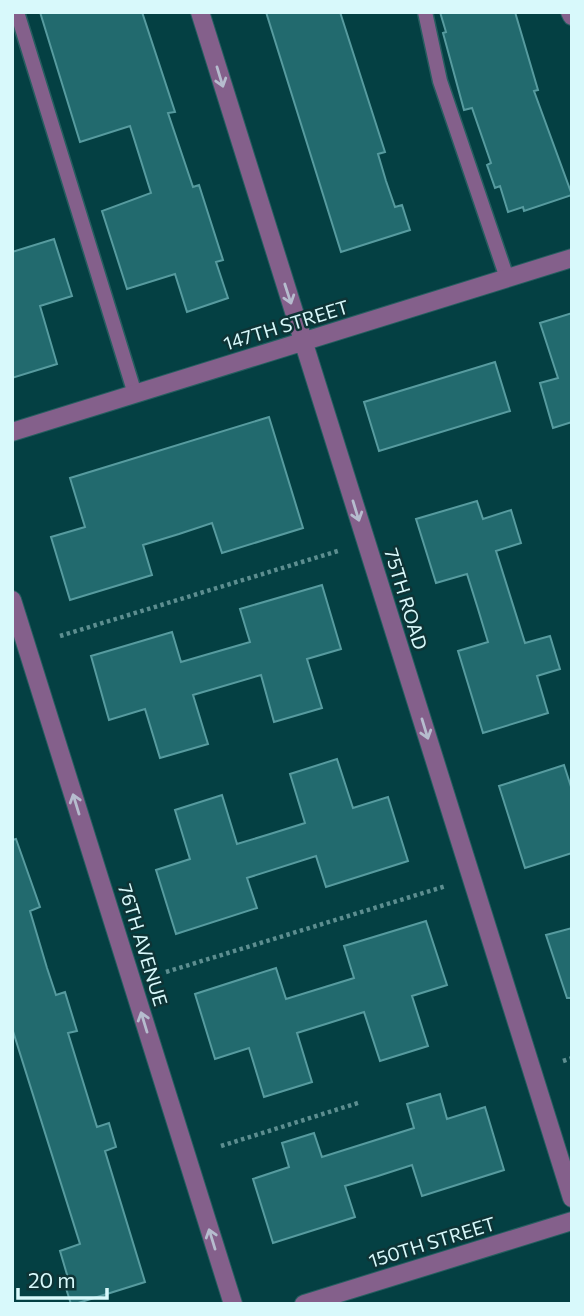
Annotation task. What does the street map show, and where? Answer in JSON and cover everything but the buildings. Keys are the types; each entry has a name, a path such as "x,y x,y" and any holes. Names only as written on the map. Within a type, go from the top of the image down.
{"street":[{"name":"75TH ROAD","path":"200,12 572,1198"},
{"name":"147TH STREET","path":"12,432 572,258"},
{"name":"76TH AVENUE","path":"12,600 233,1304"},
{"name":"150TH STREET","path":"304,1304 572,1221"}],"lane":[{"path":"17,12 135,394"},
{"path":"425,12 440,81 507,278"}],"path":[{"path":"61,636 341,550"},
{"path":"166,972 446,886"},
{"path":"563,1061 572,1058"},
{"path":"221,1146 361,1102"}]}
